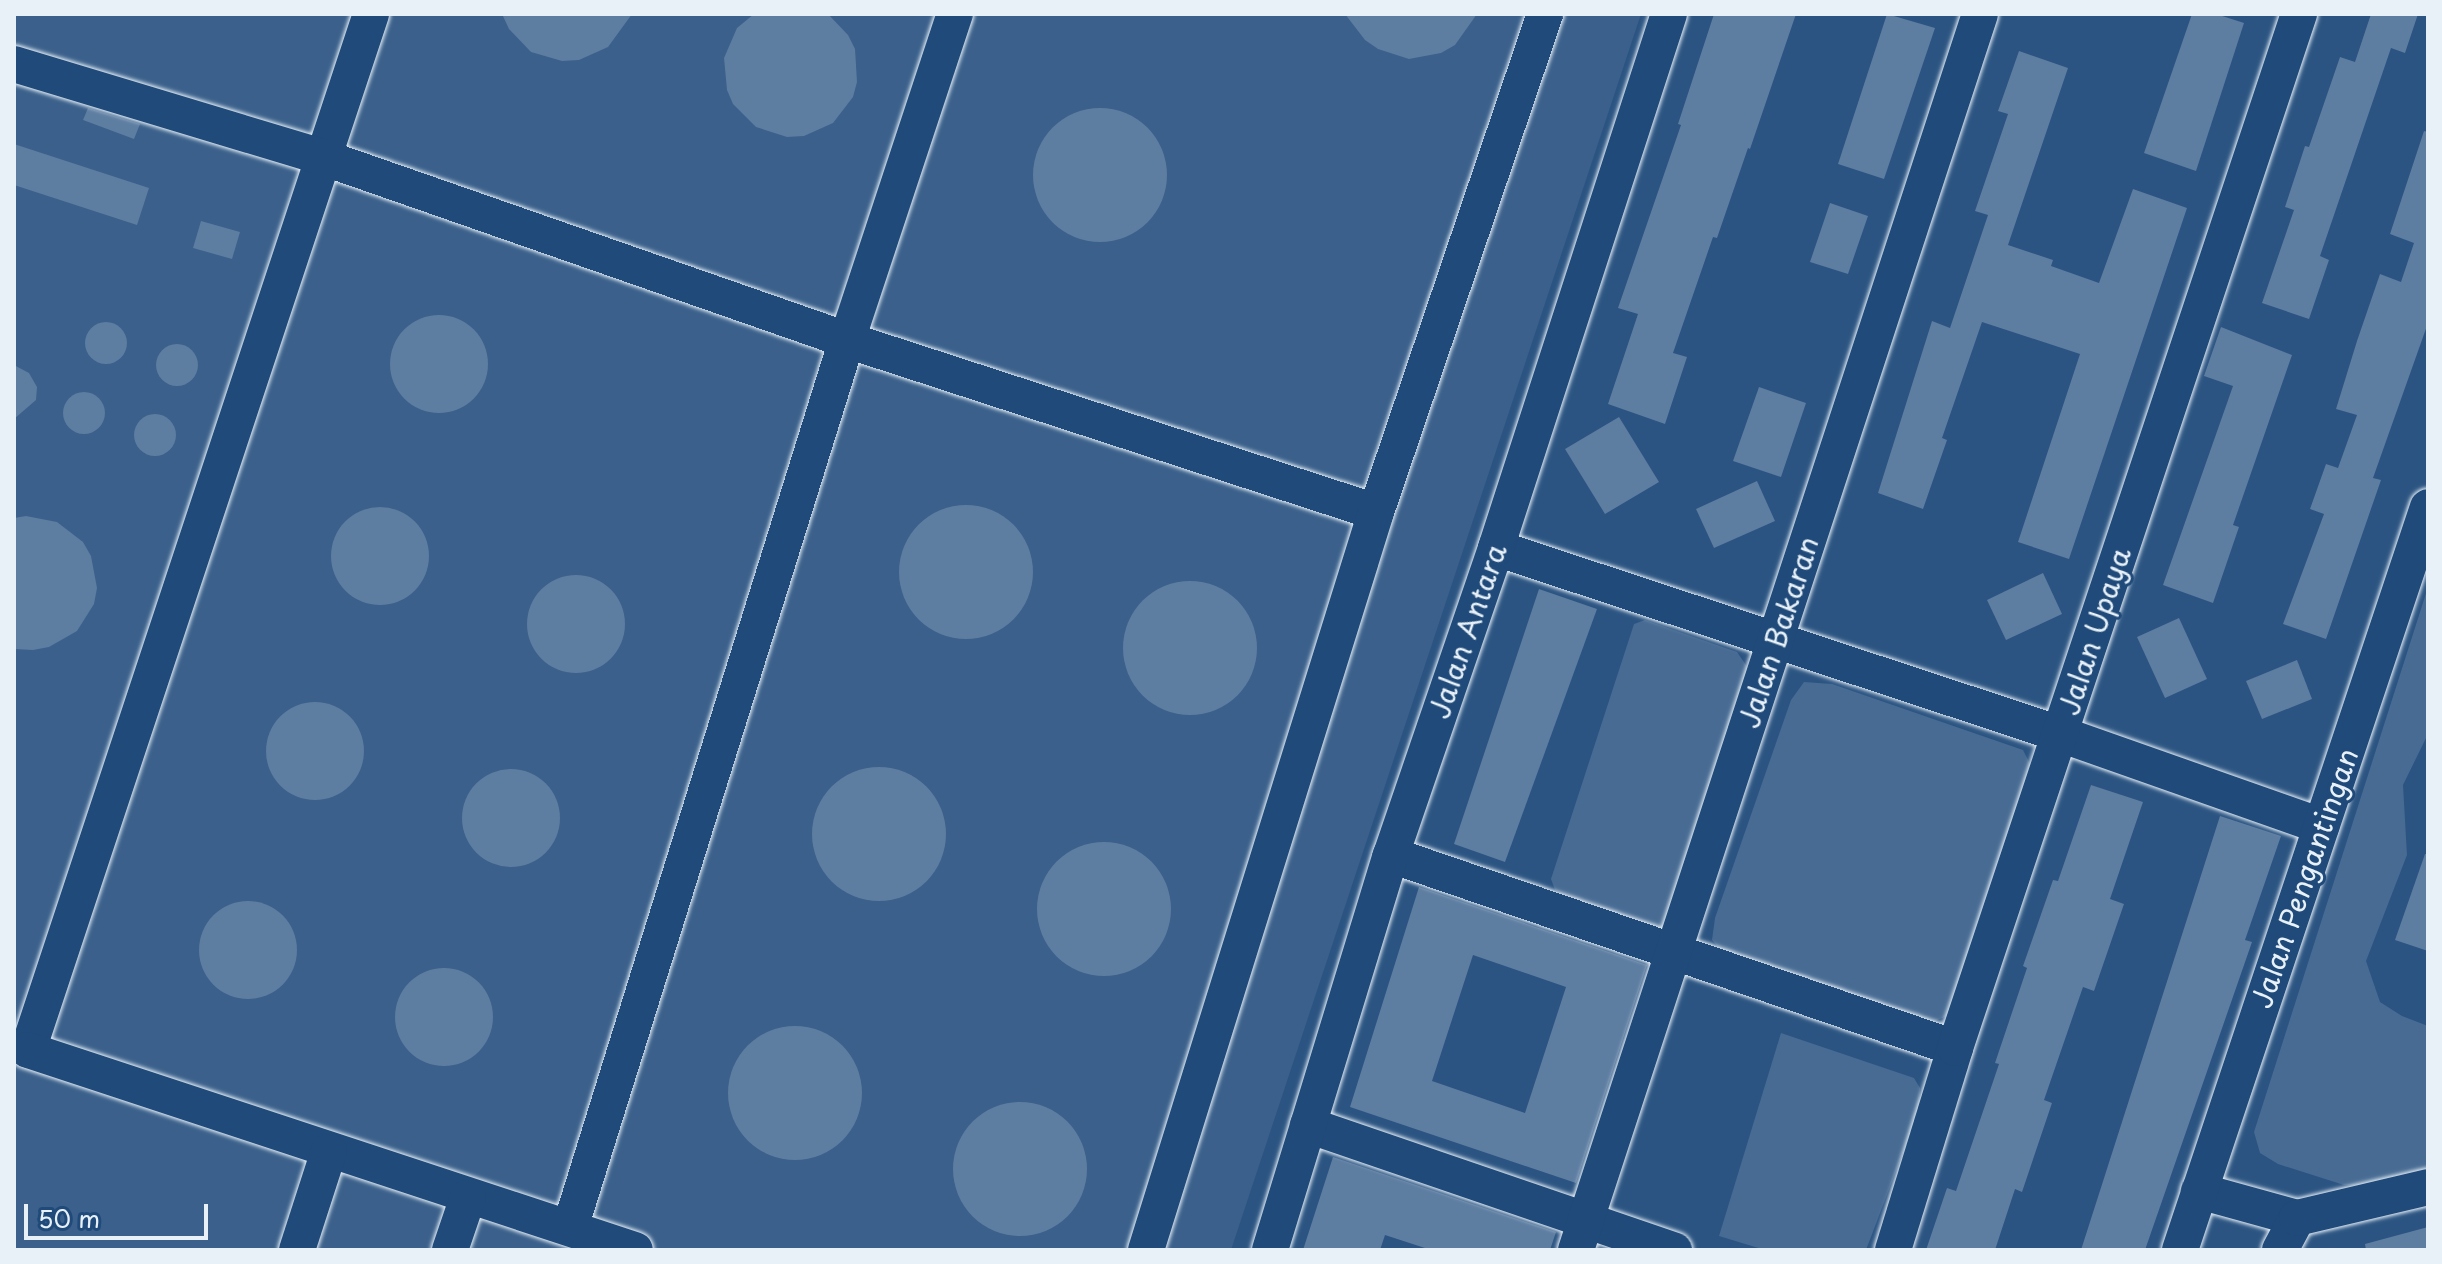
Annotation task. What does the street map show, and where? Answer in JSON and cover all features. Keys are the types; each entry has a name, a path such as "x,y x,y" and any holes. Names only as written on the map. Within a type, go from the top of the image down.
{"street":[{"path":"371,14 21,1047 635,1250"},
{"path":"570,1228 847,340 955,14"},
{"path":"1146,1250 1376,512 1545,14"},
{"name":"Jalan Antara","path":"1270,1250 1391,855 1496,548 1669,14"},
{"name":"Jalan Bakaran","path":"1581,1235 1980,14"},
{"name":"Jalan Upaya","path":"1893,1250 1955,1048 2299,14"},
{"path":"14,64 322,157 847,340 1376,512"},
{"name":"Jalan Pengantingan","path":"2180,1250 2428,507"},
{"path":"1496,548 2060,734 2321,826"},
{"path":"1391,855 1955,1048"},
{"path":"1308,1125 1581,1235 1674,1250"},
{"path":"297,1250 329,1151"},
{"path":"2199,1191 2297,1218 2428,1187"},
{"path":"450,1250 468,1197"},
{"path":"2280,1250 2297,1218"}],"shaded area":[{"path":"14,14 1641,14 1231,1250 14,1250"},
{"path":"2428,587 2428,734 2403,785 2407,855 2366,961 2380,1002 2402,1016 2428,1026 2428,1175 2369,1186 2344,1185 2278,1164 2260,1153 2254,1132"},
{"path":"1645,620 1737,652 1750,671 1664,930 1565,895 1555,890 1551,879 1634,624"},
{"path":"1804,682 1832,684 2023,750 2034,772 1950,1015 1922,1026 1719,948 1712,940 1715,918 1791,700"},
{"path":"1781,1033 1914,1078 1920,1088 1919,1110 1866,1250 1765,1250 1719,1236"}],"building":[{"path":"502,14 632,14 608,47 579,60 562,61 531,52 509,29"},
{"path":"754,14 828,14 848,35 855,49 857,82 853,97 833,123 804,136 787,137 756,127 733,104 727,90 724,58 737,28"},
{"path":"1345,14 1477,14 1455,45 1441,53 1409,59 1378,49 1365,40"},
{"path":"1714,14 1796,14 1750,149 1717,238 1713,237 1673,353 1687,357 1665,424 1608,404 1638,314 1618,308 1681,125 1678,124"},
{"path":"1887,14 1935,28 1884,179 1838,164"},
{"path":"2192,14 2216,14 2244,23 2196,171 2144,153"},
{"path":"2371,14 2418,14 2405,53 2391,48 2320,256 2329,260 2309,319 2262,303 2294,210 2285,207 2305,146 2309,147 2340,57 2355,62"},
{"path":"2019,51 2068,68 2008,245 2053,260 2051,266 2099,283 2133,189 2187,208 2069,559 2018,542 2080,354 1982,322 1942,438 1947,440 1923,509 1878,493 1932,321 1950,328 1988,215 1975,211 2008,114 1998,111"},
{"path":"88,108 140,124 134,139 83,120"},
{"path":"1100,108 1126,113 1147,128 1162,149 1167,175 1162,201 1147,222 1126,237 1100,242 1074,237 1053,222 1038,201 1033,175 1038,149 1053,128 1074,113"},
{"path":"2424,131 2428,132 2428,323 2373,478 2381,480 2326,639 2283,624 2324,514 2310,509 2326,464 2338,468 2357,415 2336,409 2380,274 2401,282 2414,243 2390,234"},
{"path":"14,144 149,188 137,225 14,185"},
{"path":"1830,203 1868,216 1848,274 1810,262"},
{"path":"201,221 240,232 232,259 193,248"},
{"path":"439,315 458,319 474,329 484,345 488,364 484,383 474,399 458,409 439,413 420,409 404,399 394,383 390,364 394,345 404,329 420,319"},
{"path":"106,322 121,328 127,343 121,358 106,364 91,358 85,343 91,328"},
{"path":"2221,327 2292,355 2233,525 2239,527 2213,603 2163,585 2233,386 2204,376"},
{"path":"177,344 192,350 198,365 192,380 177,386 162,380 156,365 162,350"},
{"path":"14,365 29,373 37,387 36,400 14,419"},
{"path":"1759,387 1806,403 1781,477 1733,461"},
{"path":"84,392 99,398 105,413 99,428 84,434 69,428 63,413 69,398"},
{"path":"155,414 170,420 176,435 170,450 155,456 140,450 134,435 140,420"},
{"path":"1619,417 1659,482 1605,514 1565,449"},
{"path":"1757,481 1775,521 1714,548 1696,509"},
{"path":"966,505 992,510 1013,525 1028,546 1033,572 1028,598 1013,619 992,634 966,639 940,634 919,619 904,598 899,572 904,546 919,525 940,510"},
{"path":"380,507 399,511 415,521 425,537 429,556 425,575 415,591 399,601 380,605 361,601 345,591 335,575 331,556 335,537 345,521 361,511"},
{"path":"26,516 57,522 83,542 91,556 97,588 94,604 77,631 49,647 33,650 14,649 14,518"},
{"path":"2043,573 2062,614 2006,640 1987,600"},
{"path":"576,575 595,579 611,589 621,605 625,624 621,643 611,659 595,669 576,673 557,669 541,659 531,643 527,624 531,605 541,589 557,579"},
{"path":"1190,581 1216,586 1237,601 1252,622 1257,648 1252,674 1237,695 1216,710 1190,715 1164,710 1143,695 1128,674 1123,648 1128,622 1143,601 1164,586"},
{"path":"1539,589 1597,609 1505,862 1454,844"},
{"path":"2179,618 2207,679 2165,698 2137,637"},
{"path":"2297,660 2312,699 2262,719 2246,681"},
{"path":"315,702 334,706 350,716 360,732 364,751 360,770 350,786 334,796 315,800 296,796 280,786 270,770 266,751 270,732 280,716 296,706"},
{"path":"879,767 905,772 926,787 941,808 946,834 941,860 926,881 905,896 879,901 853,896 832,881 817,860 812,834 817,808 832,787 853,772"},
{"path":"511,769 530,773 546,783 556,799 560,818 556,837 546,853 530,863 511,867 492,863 476,853 466,837 462,818 466,799 476,783 492,773"},
{"path":"2091,785 2143,802 2110,899 2124,904 2094,991 2083,987 2044,1100 2052,1103 2022,1192 2015,1189 1995,1250 1926,1250 1947,1188 1956,1191 1999,1064 1995,1063 2027,968 2023,966 2053,880 2058,881"},
{"path":"2220,816 2281,836 2245,940 2252,942 2145,1250 2081,1250"},
{"path":"1104,842 1130,847 1151,862 1166,883 1171,909 1166,935 1151,956 1130,971 1104,976 1078,971 1057,956 1042,935 1037,909 1042,883 1057,862 1078,847"},
{"path":"2425,854 2428,854 2428,951 2395,940"},
{"path":"1419,887 1647,965 1576,1183 1350,1107","holes":["1473,955 1566,987 1525,1113 1432,1081"]},
{"path":"248,901 267,905 283,915 293,931 297,950 293,969 283,985 267,995 248,999 229,995 213,985 203,969 199,950 203,931 213,915 229,905"},
{"path":"444,968 463,972 479,982 489,998 493,1017 489,1036 479,1052 463,1062 444,1066 425,1062 409,1052 399,1036 395,1017 399,998 409,982 425,972"},
{"path":"795,1026 821,1031 842,1046 857,1067 862,1093 857,1119 842,1140 821,1155 795,1160 769,1155 748,1140 733,1119 728,1093 733,1067 748,1046 769,1031"},
{"path":"1020,1102 1046,1107 1067,1122 1082,1143 1087,1169 1082,1195 1067,1216 1046,1231 1020,1236 994,1231 973,1216 958,1195 953,1169 958,1143 973,1122 994,1107"},
{"path":"1333,1157 1556,1232 1550,1250 1431,1250 1385,1235 1380,1250 1303,1250"},
{"path":"2428,1227 2428,1250 2366,1250 2365,1244"}]}
